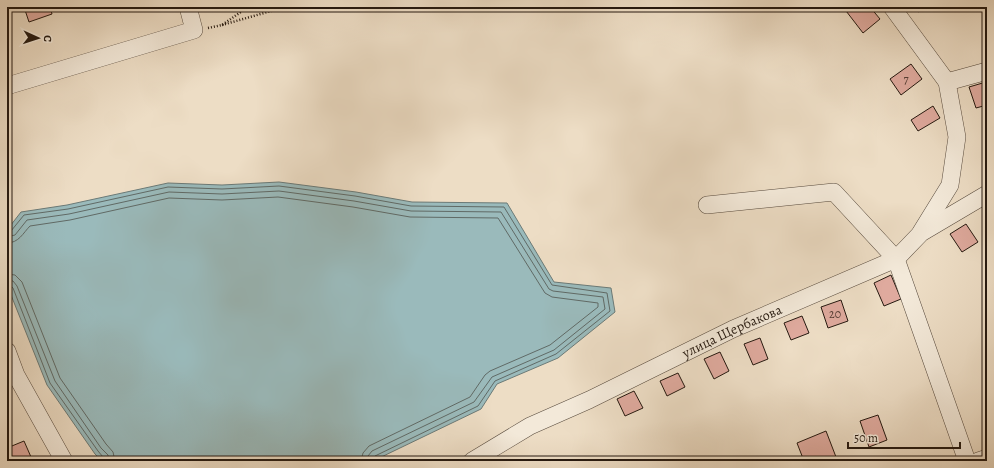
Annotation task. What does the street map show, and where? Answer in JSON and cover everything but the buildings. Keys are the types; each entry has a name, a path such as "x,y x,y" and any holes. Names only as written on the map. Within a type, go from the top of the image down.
{"street":[{"path":"7,86 194,30 188,7"},
{"path":"892,7 947,82 957,137 950,185 921,233"},
{"path":"947,82 987,71"},
{"path":"707,205 834,192 896,259 967,461"},
{"name":"улица Щербакова","path":"472,461 530,426 590,400 733,329 896,259 921,233 987,194"},
{"path":"7,351 16,375 64,461"},
{"path":"978,461 987,458"}],"path":[{"path":"222,25 248,7"},
{"path":"194,30 222,25 285,7"}],"water":[{"path":"279,182 356,192 412,202 507,203 554,282 611,288 615,312 558,358 497,384 481,409 373,461 102,461 95,454 47,385 7,285 7,230 21,212 67,205 168,183 222,185"}]}
